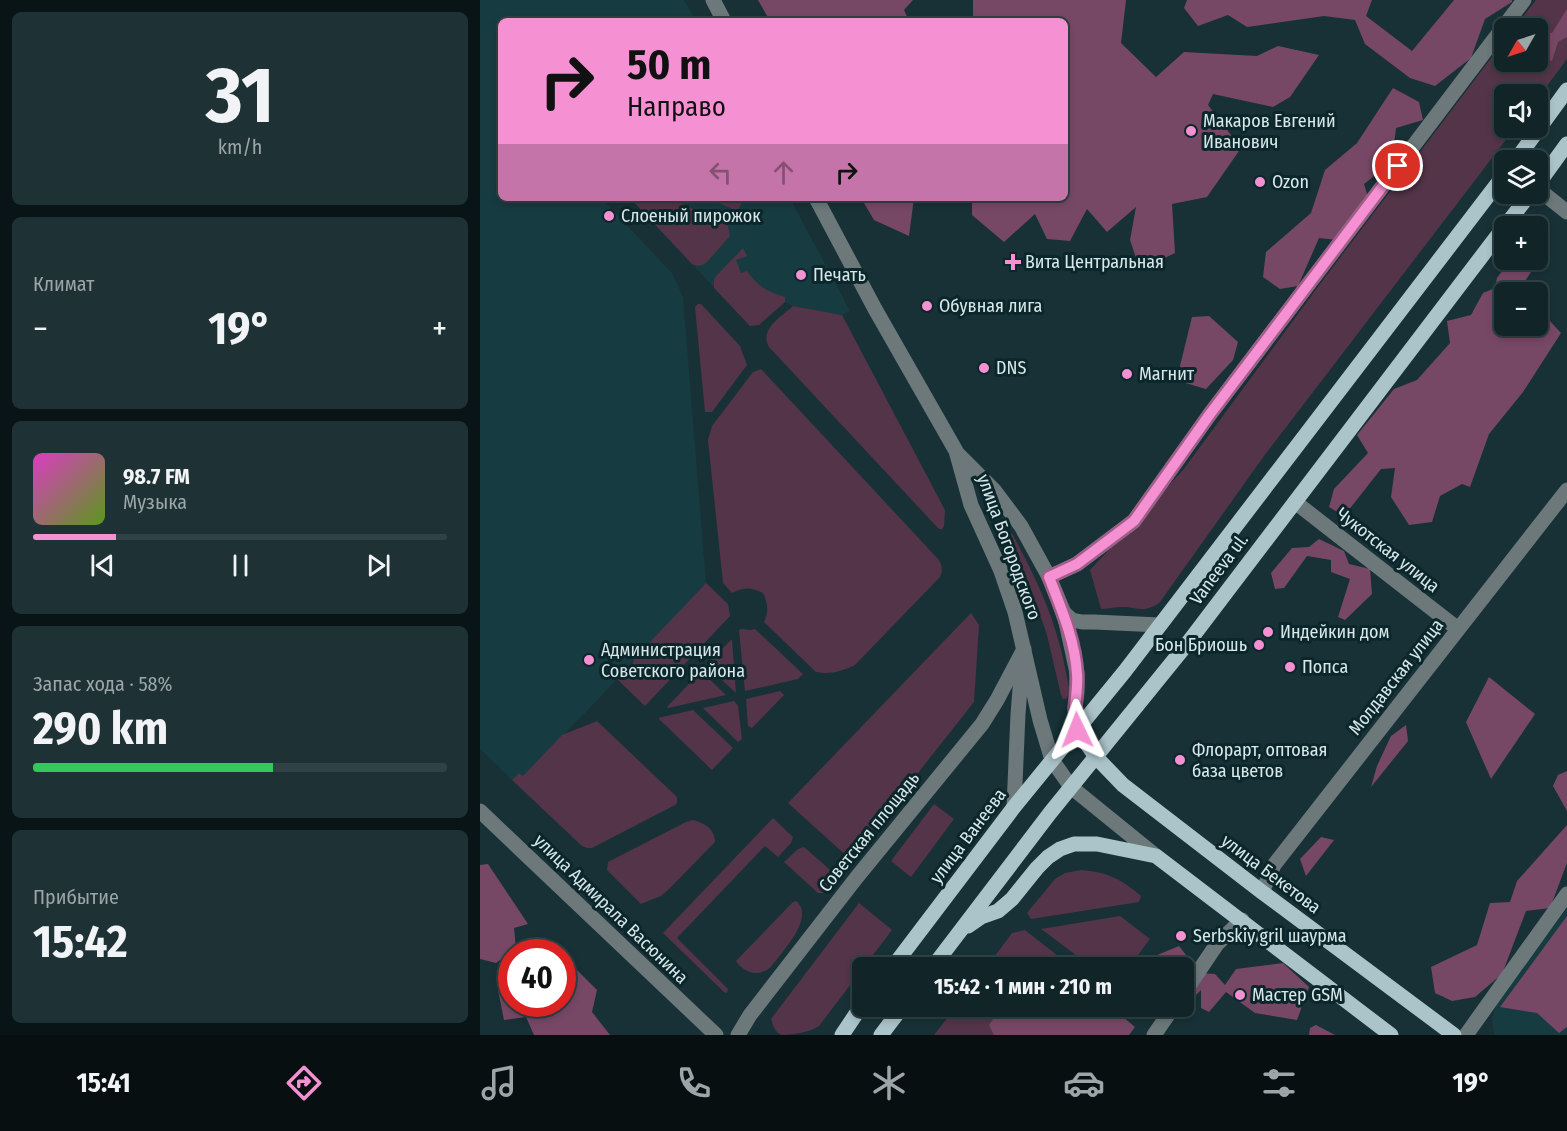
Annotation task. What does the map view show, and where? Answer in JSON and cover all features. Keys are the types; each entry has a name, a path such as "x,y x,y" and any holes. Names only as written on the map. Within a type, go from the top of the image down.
{"main road":[{"path":"1523,150 1567,90"},
{"path":"1548,170 1567,144"},
{"name":"Vaneeva ul.","path":"1077,730 1125,671 1494,189"},
{"name":"Vaneeva ul.","path":"1513,216 1522,204"},
{"name":"Vaneeva ul.","path":"960,930 1071,787 1180,653 1494,241"},
{"name":"улица Бекетова","path":"1077,730 1095,757 1123,785 1454,1035"},
{"name":"улица Ванеева","path":"900,957 1014,807 1077,730"},
{"path":"940,957 960,930 981,917 998,911 1012,899 1036,868 1048,857 1074,844 1097,844 1156,856 1391,1035"},
{"path":"842,1035 854,1017"},
{"path":"881,1035 895,1017"}],"street":[{"path":"713,0 722,18"},
{"path":"1049,577 1077,564 1134,521 1210,414 1524,0"},
{"path":"1548,197 1567,212"},
{"name":"улица Богородского","path":"818,201 875,309 956,452 971,505 1001,571 1015,612 1040,720 1052,760"},
{"name":"улица Богородского","path":"956,452 994,490 1021,526 1049,577 1064,613 1072,643 1077,673 1075,708 1077,730"},
{"name":"Молдавская улица","path":"1262,892 1274,865 1567,490"},
{"name":"Чукотская улица","path":"1295,502 1458,629"},
{"path":"1064,613 1072,620 1082,622 1160,625"},
{"path":"1014,807 1018,714 1024,649"},
{"name":"Советская площадь","path":"738,1035 750,1015 857,877 982,724 1024,649"},
{"path":"1052,760 1071,787 1156,856"},
{"name":"улица Адмирала Васюнина","path":"480,811 716,1035"},
{"path":"1466,1035 1567,894"},
{"path":"1194,978 1217,944 1242,920"},
{"path":"1154,1035 1166,1017"}],"shaded area":[{"path":"480,0 684,0 694,18 498,18 498,201 604,201 672,273 683,297 706,583 523,776 519,773 512,780 480,749"},
{"path":"758,0 913,0 904,10 908,18 768,18"},
{"path":"973,0 1126,0 1121,43 1156,77 1184,52 1257,56 1278,46 1319,55 1290,97 1273,107 1213,94 1208,105 1241,148 1207,197 1172,204 1175,253 1140,270 1130,240 1136,207 1107,232 1087,209 1070,241 1047,239 1035,214 1004,242 972,215 972,201 1068,201 1068,18 973,18"},
{"path":"1187,0 1372,0 1366,16 1412,51 1454,0 1512,0 1512,2 1485,19 1471,58 1435,86 1410,78 1365,44 1355,20 1324,16 1247,27 1228,15 1198,26 1184,8"},
{"path":"1536,0 1567,0 1567,59 1548,85 1494,84 1494,138 1507,138 1498,150 1494,150 1494,155 1264,456 1160,602 1145,609 1122,607 1101,609 1090,570 1183,470 1494,54 1494,72 1548,72 1548,18 1522,18"},
{"path":"1567,9 1567,37 1558,42 1552,61 1548,60 1548,32 1552,33"},
{"path":"1393,88 1419,102 1423,120 1396,128 1392,162 1364,184 1372,210 1346,241 1319,238 1298,286 1280,289 1263,277 1266,252 1311,213 1325,170 1357,143"},
{"path":"633,201 792,201 850,311 842,315 793,306 785,302 759,325 750,326"},
{"path":"633,201 676,201 728,226 730,236 706,263 699,266 692,264"},
{"path":"715,201 743,201 737,211"},
{"path":"863,201 914,201 909,236 874,220"},
{"path":"743,248 747,256 736,260 741,273 747,271 763,288 785,297 785,302 759,325 750,326 714,288 714,279"},
{"path":"1503,270 1532,270 1525,282 1496,282"},
{"path":"1494,288 1494,336 1548,336 1548,319 1561,333 1523,392 1489,434 1470,487 1462,484 1440,496 1432,522 1409,525 1391,497 1395,468 1381,469 1344,516 1329,507 1334,489 1368,453 1357,435 1394,389 1417,380 1450,343 1447,321 1471,315 1483,293"},
{"path":"701,304 740,346 747,365 712,412 705,412 695,307"},
{"path":"793,306 842,315 945,510 942,529 937,527 769,347 767,335 769,329"},
{"path":"1209,316 1238,342 1233,360 1206,389 1182,382 1180,366 1192,317"},
{"path":"761,369 939,560 941,566 940,577 855,665 841,671 816,672 764,622 767,608 763,593 748,588 732,593 723,583 708,440 712,426 753,372"},
{"path":"1008,531 1013,535 1031,569 1051,617 1062,653 1070,693 1066,699 1063,699 1061,695 1047,635 1036,603 1007,537"},
{"path":"1319,539 1344,551 1349,564 1370,569 1372,594 1345,620 1338,617 1350,579 1331,572 1331,560 1307,556 1284,588 1275,589 1271,573 1292,548 1309,547"},
{"path":"706,583 728,604 730,616 645,706 617,679"},
{"path":"971,613 979,625 974,702 850,859 788,803"},
{"path":"755,629 803,674 798,679 745,691 739,630"},
{"path":"732,640 736,693 706,665"},
{"path":"701,671 726,695 668,708 667,707"},
{"path":"1489,677 1535,714 1491,779 1466,722"},
{"path":"780,691 784,695 752,728 748,726 746,699"},
{"path":"734,701 738,706 742,739 738,742 703,708"},
{"path":"693,710 733,748 712,770 658,718"},
{"path":"597,721 677,797 677,803 592,848 587,848 582,846 512,780 519,773 523,776 562,735"},
{"path":"1406,725 1408,741 1371,787 1377,766 1391,736"},
{"path":"1567,771 1567,811 1553,786 1558,775"},
{"path":"934,804 954,819 911,877 891,861"},
{"path":"773,818 793,837 791,843 778,857 765,846 677,938 728,989 727,993 663,933"},
{"path":"693,820 708,827 715,837 715,842 661,896 641,904 607,870 608,862"},
{"path":"1567,825 1567,863 1550,908 1526,911 1502,974 1475,997 1452,1001 1435,993 1431,967 1477,945 1490,903 1510,902 1517,881"},
{"path":"1321,837 1334,840 1306,876 1300,859"},
{"path":"804,847 837,876 823,893 818,893 784,862 798,849"},
{"path":"488,864 528,924 514,928 515,939 498,939 498,962 496,963 480,959 480,865"},
{"path":"1081,870 1099,873 1120,881 1141,896 1139,902 1031,919 1027,913 1055,879 1065,873"},
{"path":"796,901 801,908 800,925 771,967 757,973 742,968 736,961"},
{"path":"859,903 892,930 871,957 852,957 852,983 819,1026 801,1033 782,1035 775,1028 771,1019"},
{"path":"1567,908 1567,1035 1494,1035 1492,1019 1496,1005"},
{"path":"1120,916 1150,939 1136,957 1079,957 1041,929"},
{"path":"1567,916 1567,1027 1559,1033 1537,1013 1500,1007"},
{"path":"1025,930 1059,957 994,957 1012,933"},
{"path":"1179,946 1188,957 1155,957"},
{"path":"1283,963 1309,987 1297,1020 1255,1013 1226,992 1209,1012 1201,1008 1201,990 1194,997 1194,965 1200,973 1215,974 1225,985 1236,969"},
{"path":"576,969 597,990 592,1012 610,1035 534,1035 526,1017 576,1017"},
{"path":"503,1017 526,1017 504,1020"},
{"path":"948,1017 1044,1017 1031,1035 934,1035"},
{"path":"994,1017 1123,1017 1135,1027 1129,1035 994,1035 989,1025"},
{"path":"1316,1025 1335,1035 1309,1035 1310,1028"}],"place":[{"name":"Макаров Евгений Иванович","path":"1191,131"},
{"name":"Ozon","path":"1260,182"},
{"name":"Слоеный пирожок","path":"609,216"},
{"name":"Вита Центральная","path":"1013,262"},
{"name":"Печать","path":"801,275"},
{"name":"Обувная лига","path":"927,306"},
{"name":"DNS","path":"984,368"},
{"name":"Магнит","path":"1127,374"},
{"name":"Индейкин дом","path":"1268,632"},
{"name":"Бон Бриошь","path":"1259,645"},
{"name":"Администрация Советского района","path":"589,660"},
{"name":"Попса","path":"1290,667"},
{"name":"Флорарт, оптовая база цветов","path":"1180,760"},
{"name":"Serbskiy gril шаурма","path":"1181,936"},
{"name":"Мастер GSM","path":"1240,995"}],"route":[{"path":"1077,730 1075,708 1077,673 1072,643 1064,613 1049,577 1077,564 1134,521 1210,414 1398,166"}]}
